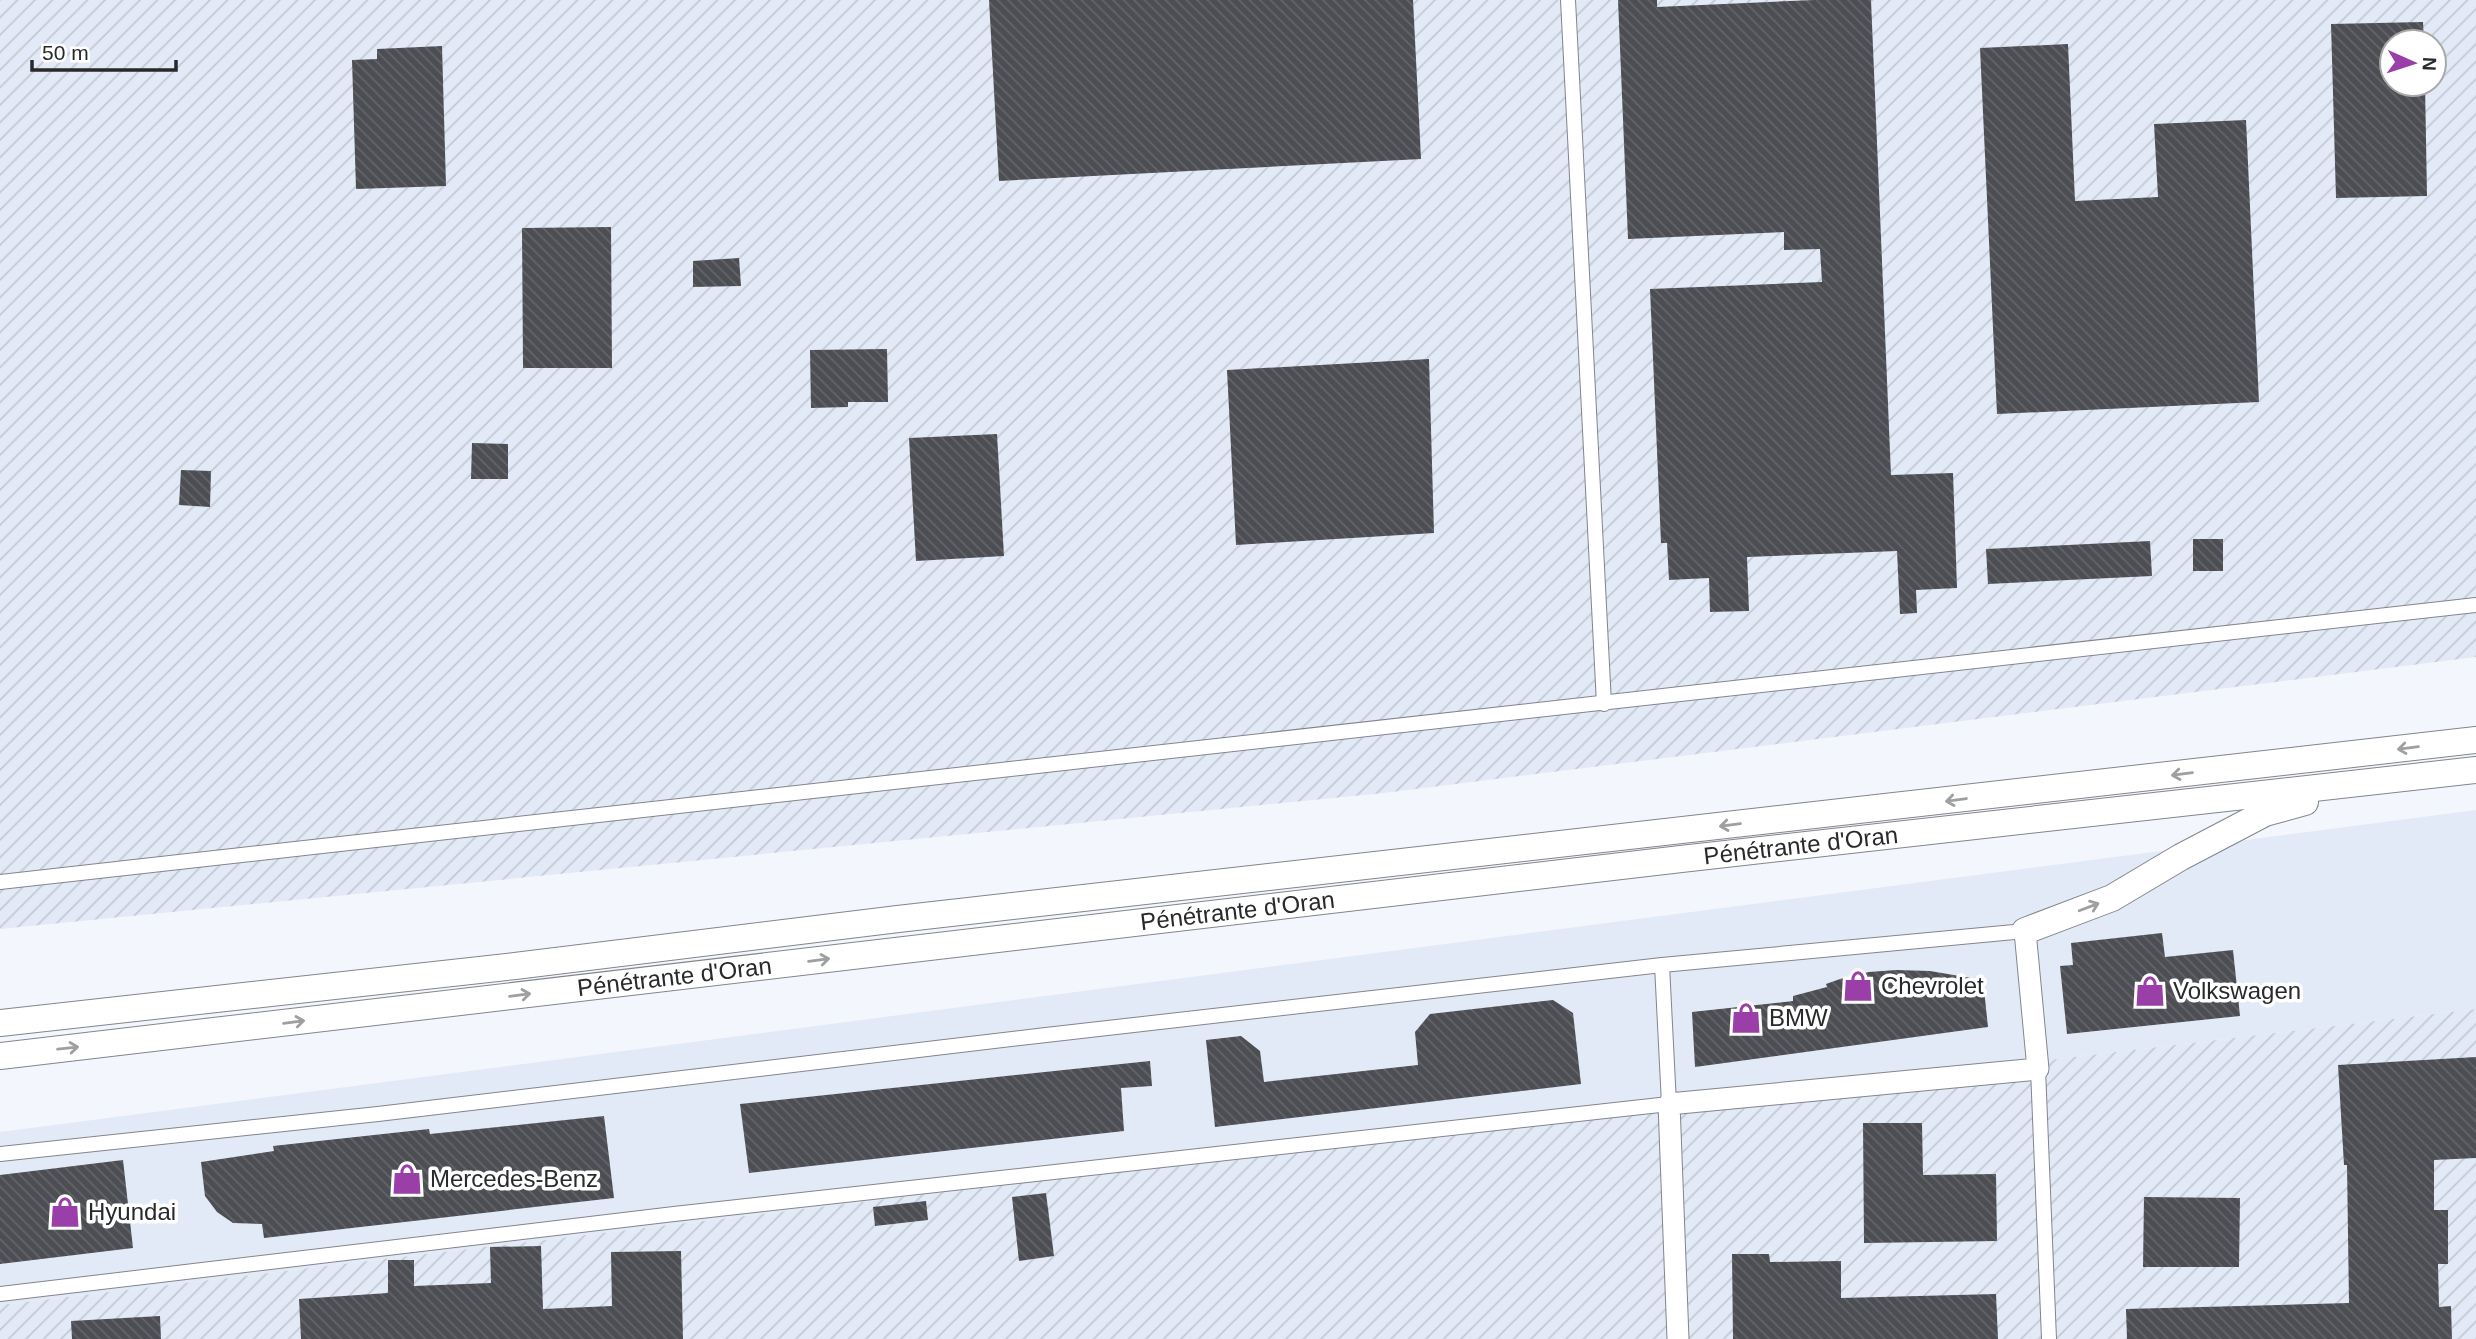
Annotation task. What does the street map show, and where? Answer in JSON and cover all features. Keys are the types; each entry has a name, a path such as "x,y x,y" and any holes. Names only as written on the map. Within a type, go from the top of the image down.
{"highway":[{"name":"Pénétrante d'Oran","path":"0,1023 2476,740"},
{"name":"Pénétrante d'Oran","path":"0,1056 1653,862 2476,770"},
{"path":"2025,931 2112,898 2181,857 2265,813 2391,779"}],"street":[{"path":"1568,0 1604,704"},
{"path":"0,881 2476,605"},
{"path":"0,1154 378,1114 1005,1039 1662,965 2025,931 2038,1069 2049,1339"},
{"path":"1662,965 1678,1339"},
{"path":"0,1294 674,1214 1669,1104 2038,1069"}],"shaded area":[{"path":"0,0 2476,0 2476,657 1384,793 0,929"},
{"path":"2476,810 2476,1009 0,1305 0,1132"},
{"path":"2476,1009 2476,1339 0,1339 0,1305"}],"building":[{"path":"989,0 1413,0 1421,159 999,181"},
{"path":"1618,0 1657,0 1657,7 1871,0 1891,475 1953,473 1957,588 1916,590 1917,613 1900,614 1897,551 1747,557 1749,611 1710,612 1709,578 1669,580 1667,543 1661,543 1650,289 1822,282 1820,249 1784,250 1784,232 1628,239"},
{"path":"2423,22 2423,28 2378,28 2378,98 2425,98 2427,196 2336,198 2331,24"},
{"path":"2068,44 2075,201 2158,197 2154,124 2246,120 2259,402 1997,414 1980,48"},
{"path":"442,46 446,186 356,189 352,60 377,59 377,49"},
{"path":"611,227 612,368 523,368 522,228"},
{"path":"739,258 741,286 693,287 693,261"},
{"path":"887,349 888,402 848,402 848,407 811,408 810,350"},
{"path":"1429,359 1434,533 1236,545 1227,370"},
{"path":"997,434 1004,556 916,561 909,438"},
{"path":"472,443 508,444 508,479 471,479"},
{"path":"181,470 211,471 210,507 179,505"},
{"path":"2193,539 2223,539 2223,571 2193,571"},
{"path":"2150,541 2152,576 1988,584 1986,549"},
{"name":"Volkswagen","path":"2162,933 2165,957 2233,950 2240,1016 2067,1034 2060,966 2073,965 2071,943"},
{"path":"1930,971 1983,980 1988,1027 1695,1067 1692,1012 1793,1001 1793,996 1827,987 1826,984 1840,979 1869,972"},
{"path":"1553,1000 1573,1013 1581,1084 1215,1127 1206,1040 1241,1036 1260,1051 1264,1082 1418,1065 1415,1032 1430,1014"},
{"path":"2476,1057 2476,1158 2434,1160 2434,1210 2448,1210 2448,1264 2438,1264 2439,1307 2451,1306 2452,1339 2127,1339 2126,1309 2349,1303 2347,1165 2344,1165 2338,1065"},
{"path":"1150,1061 1152,1086 1121,1088 1124,1131 749,1173 740,1104"},
{"name":"Mercedes-Benz","path":"604,1116 614,1198 264,1238 262,1224 233,1223 217,1212 205,1196 201,1162 274,1151 273,1146 429,1129 430,1134"},
{"path":"1863,1123 1922,1123 1923,1175 1996,1174 1997,1241 1864,1243"},
{"name":"Hyundai","path":"123,1160 133,1248 0,1264 0,1175"},
{"path":"1046,1193 1054,1256 1019,1261 1012,1197"},
{"path":"2144,1197 2240,1198 2239,1267 2143,1267"},
{"path":"926,1201 928,1220 875,1226 873,1207"},
{"path":"541,1246 543,1309 612,1306 611,1252 681,1251 683,1339 301,1339 299,1299 388,1293 388,1260 414,1260 414,1286 491,1283 490,1247"},
{"path":"1732,1254 1769,1254 1770,1262 1841,1261 1841,1298 1996,1294 1998,1339 1733,1339"},
{"path":"160,1316 161,1339 72,1339 71,1321"}],"place":[{"name":"Chevrolet","path":"1858,986"},
{"name":"Volkswagen","path":"2150,991"},
{"name":"BMW","path":"1746,1018"},
{"name":"Mercedes-Benz","path":"407,1179"},
{"name":"Hyundai","path":"65,1212"}]}
